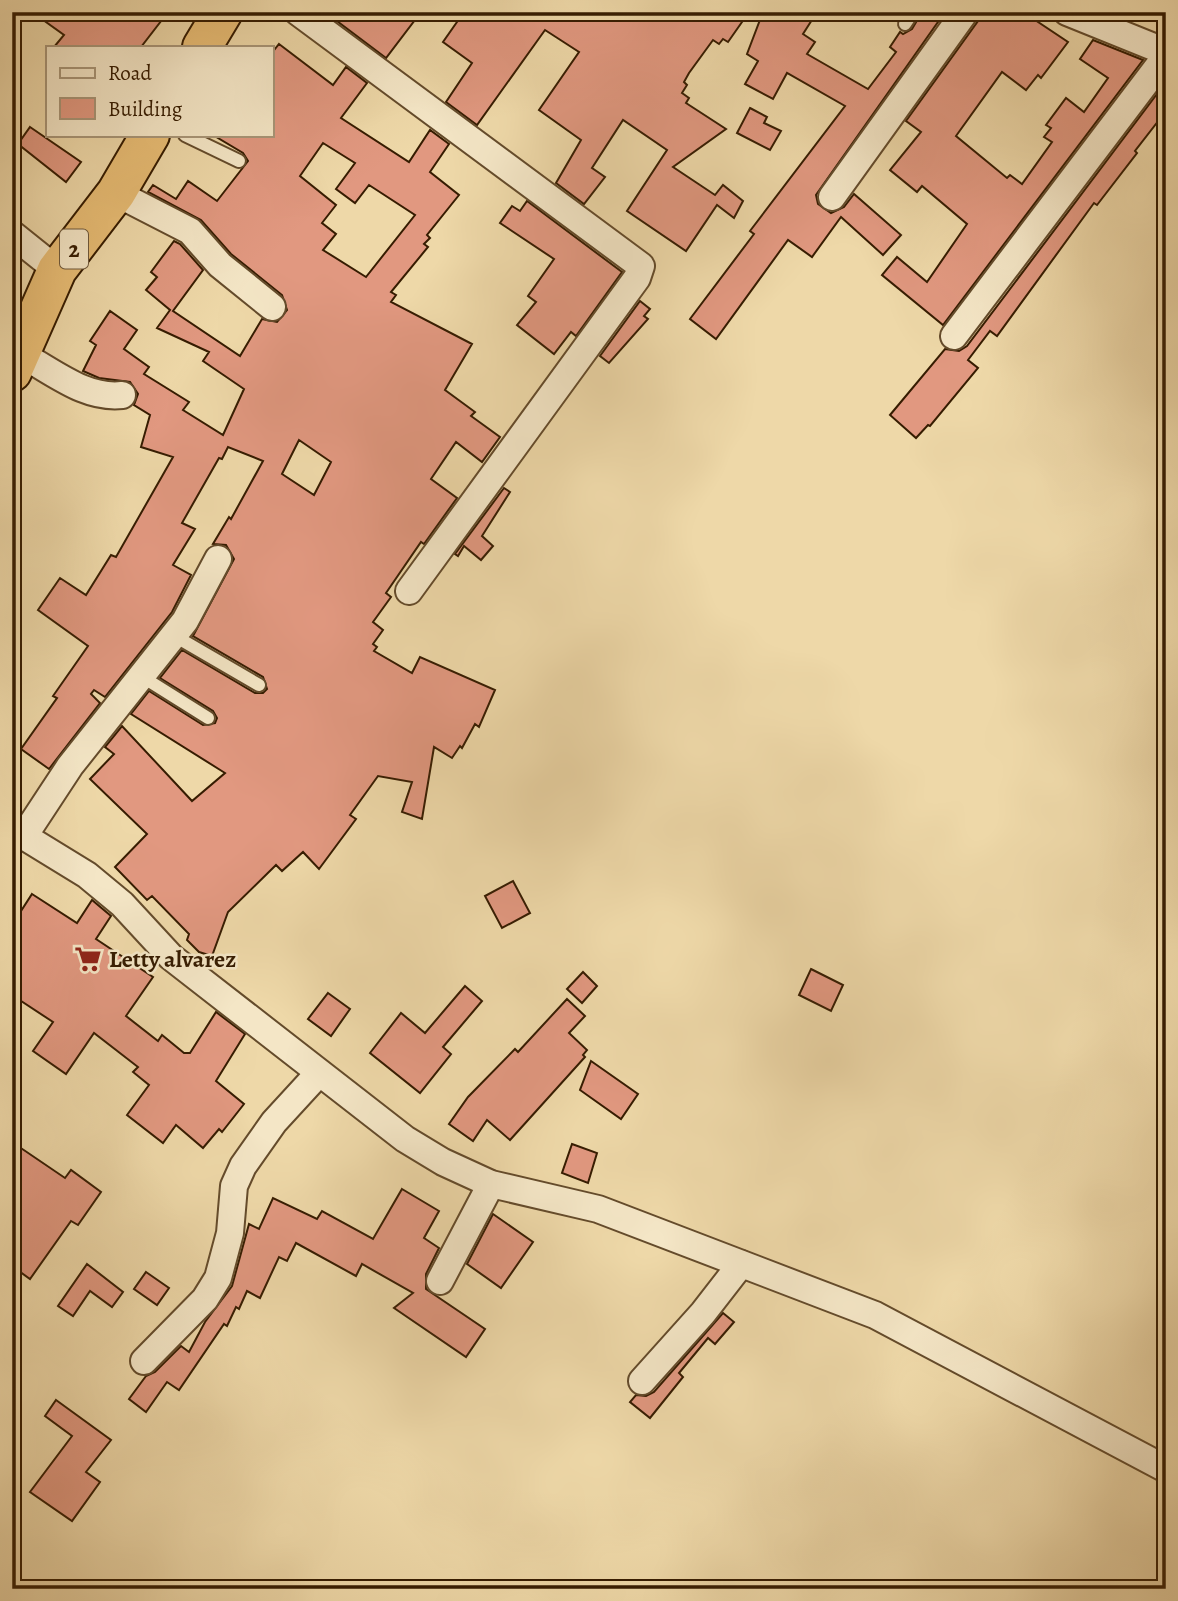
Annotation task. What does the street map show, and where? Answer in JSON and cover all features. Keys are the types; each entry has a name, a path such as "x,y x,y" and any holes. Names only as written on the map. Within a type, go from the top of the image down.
{"highway":[{"path":"203,46 223,12"},
{"name":"2","path":"17,364 57,270 116,193 149,136"}],"street":[{"path":"299,12 640,266 637,278 410,591"},
{"path":"832,197 965,12"},
{"path":"954,336 1166,54 1068,12"},
{"path":"116,193 190,232 220,265 272,307"},
{"path":"12,234 57,270"},
{"path":"17,364 85,392 104,397 122,395"},
{"path":"218,559 186,621 18,833 87,875 122,904 171,957 405,1139 491,1184 597,1209 875,1315 1166,1469"},
{"path":"144,1361 205,1299 218,1278 230,1233 234,1186 243,1166 274,1122 319,1073"},
{"path":"440,1281 491,1184"},
{"path":"642,1381 703,1313 741,1264"}],"lane":[{"path":"905,24 913,12"},
{"path":"187,136 239,160"},
{"path":"173,635 258,685"},
{"path":"141,676 208,718"}],"building":[{"path":"32,12 168,12 142,46 55,46 64,35"},
{"path":"325,12 421,12 386,58"},
{"path":"464,12 749,12 728,42 723,39 719,44 713,40 684,82 687,85 682,93 689,98 686,103 726,129 673,167 715,195 723,185 743,201 734,218 717,205 686,251 627,211 667,150 623,120 592,168 605,177 584,204 556,183 581,140 539,110 579,52 545,30 477,125 446,102 472,63 443,42"},
{"path":"763,12 817,12 803,34 815,42 807,54 868,89 896,52 890,47 900,32 903,34 912,29 922,12 945,12 816,195 818,204 831,213 844,207 854,194 901,235 883,255 841,217 812,257 788,240 716,339 690,319 754,234 750,231 845,106 787,73 773,99 745,84 758,61 747,54"},
{"path":"981,12 1023,12 1068,42 1041,78 1038,75 1026,90 1002,72 956,136 1007,178 1010,175 1022,184 1052,142 1044,137 1051,128 1046,125 1066,98 1084,112 1108,78 1080,59 1093,40 1143,60 943,325 882,275 897,257 927,282 967,224 922,186 917,192 890,170 921,132 906,121 978,21"},
{"path":"279,44 333,85 346,67 367,83 341,118 409,162 430,130 449,144 430,172 459,195 427,235 430,238 424,244 428,247 391,292 396,295 391,302 472,344 445,390 475,412 471,416 500,437 482,462 456,442 431,479 457,498 424,544 421,542 386,593 391,597 373,622 383,630 373,644 377,647 374,651 412,673 420,657 495,690 479,727 475,724 462,748 460,746 452,758 434,747 422,819 402,812 412,782 378,776 350,815 356,819 319,869 303,852 282,871 276,865 228,912 212,956 199,952 187,940 189,934 152,896 147,900 115,867 147,834 90,779 114,754 105,747 122,726 192,801 225,773 131,714 149,691 203,725 215,723 217,718 213,711 160,678 182,650 255,693 263,693 267,689 263,677 193,636 234,559 226,545 213,544 229,517 231,519 263,461 228,447 182,523 195,529 173,565 191,575 172,612 105,697 94,690 91,694 100,703 49,769 21,749 57,698 53,696 88,646 38,610 60,578 86,595 111,555 116,557 173,457 141,447 150,415 134,405 138,394 130,382 99,378 83,371 96,345 90,341 110,311 137,330 124,349 149,367 144,374 189,402 183,410 223,435 244,389 203,361 209,352 157,328 170,310 146,290 157,277 151,272 174,241 180,244 203,270 173,311 240,356 262,319 277,322 287,310 282,295 231,254 201,220 148,192 153,185 176,199 188,181 217,201 248,161 243,153 215,136 273,136 273,52","holes":["323,143 355,163 336,189 355,203 369,185 415,215 366,277 323,250 336,234 322,223 336,205 300,176","299,440 331,462 314,495 282,474"]},
{"path":"1166,82 1166,111 1135,151 1137,153 1097,205 1094,203 997,336 990,331 968,360 978,368 930,426 916,438 890,415 945,349 959,351 967,346"},
{"path":"750,108 767,117 764,123 781,131 770,150 737,133"},
{"path":"30,127 81,162 66,182 18,144"},
{"path":"527,201 622,272 576,336 571,332 554,354 517,325 536,302 528,296 554,259 500,223 512,206 520,211"},
{"path":"640,301 650,309 644,316 648,319 609,363 600,356"},
{"path":"504,488 510,492 482,536 493,546 481,560 464,546 458,556 455,554"},
{"path":"513,881 530,913 502,928 485,896"},
{"path":"32,894 77,923 92,900 111,916 96,939 153,977 126,1016 158,1041 162,1035 184,1053 190,1053 216,1012 245,1034 216,1081 244,1104 222,1132 219,1129 203,1148 176,1125 163,1143 127,1115 149,1085 133,1072 138,1067 94,1033 66,1074 33,1051 53,1022 12,995 12,925"},
{"path":"811,969 843,985 831,1011 799,995"},
{"path":"583,972 597,986 582,1003 567,989"},
{"path":"465,986 482,1001 443,1047 451,1054 420,1093 370,1053 401,1013 425,1033"},
{"path":"328,993 350,1009 331,1036 308,1019"},
{"path":"567,999 585,1016 569,1033 587,1050 583,1055 585,1057 510,1140 487,1120 473,1141 449,1124 468,1097 515,1049 518,1052"},
{"path":"591,1061 638,1094 621,1119 580,1090"},
{"path":"12,1142 65,1178 71,1170 101,1192 78,1225 71,1221 30,1279 12,1266"},
{"path":"572,1144 597,1153 588,1183 562,1173"},
{"path":"402,1189 439,1211 424,1238 439,1248 426,1274 426,1289 485,1329 466,1357 394,1308 413,1293 362,1264 356,1276 296,1243 287,1261 279,1257 260,1298 247,1291 239,1309 236,1307 227,1326 224,1324 179,1390 167,1382 146,1412 129,1399 146,1376 155,1372 181,1346 189,1352 205,1322 232,1286 249,1224 259,1229 273,1198 317,1219 322,1211 373,1239"},
{"path":"493,1214 533,1242 501,1288 467,1264"},
{"path":"87,1264 123,1292 112,1307 90,1291 73,1316 58,1306"},
{"path":"146,1272 169,1288 157,1305 134,1289"},
{"path":"723,1313 734,1322 715,1344 708,1338 679,1373 683,1377 650,1418 630,1402 636,1395 646,1396 654,1392"},
{"path":"56,1400 111,1440 86,1472 100,1482 72,1521 30,1492 72,1436 45,1416"}],"place":[{"name":"Letty alvarez","path":"88,959"}]}
